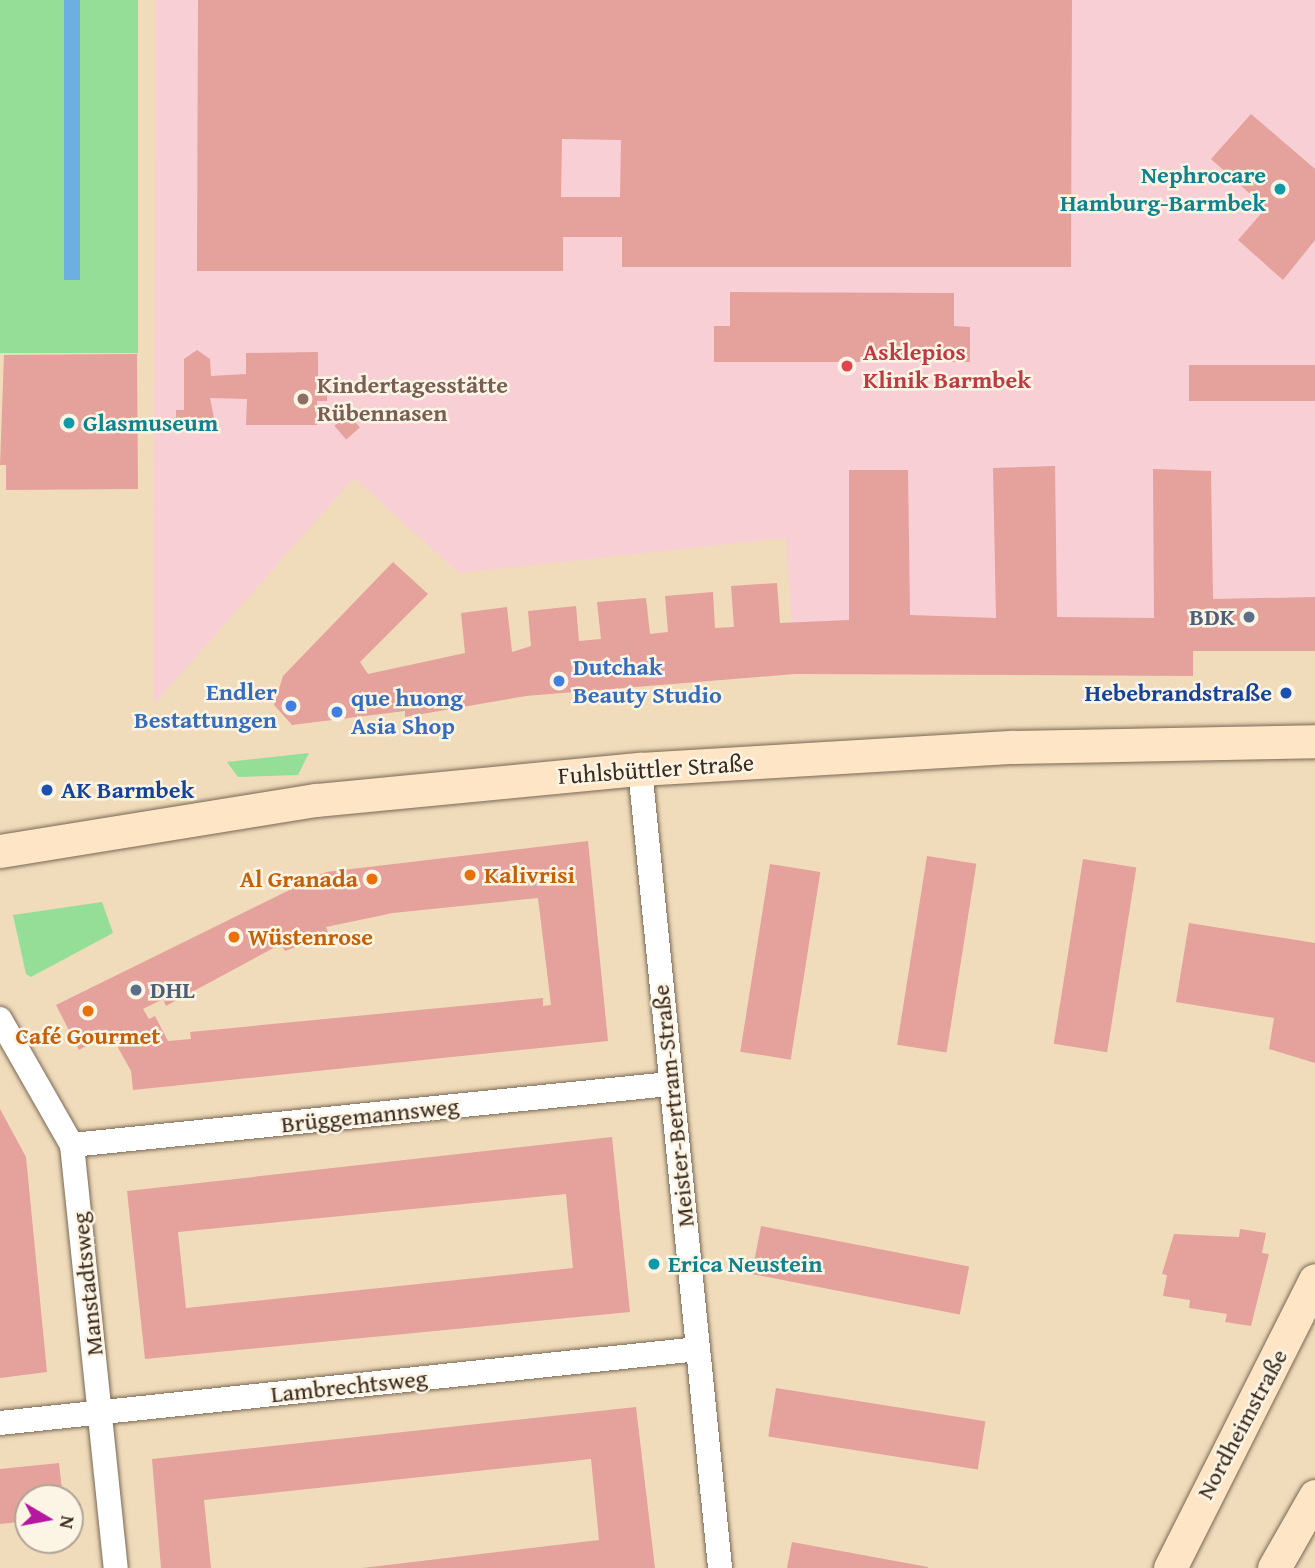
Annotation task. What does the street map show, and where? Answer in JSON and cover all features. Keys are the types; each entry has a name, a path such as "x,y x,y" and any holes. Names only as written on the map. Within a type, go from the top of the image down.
{"main road":[{"name":"Fuhlsbüttler Straße","path":"0,851 316,800 640,769 1013,747 1315,741"},
{"name":"Nordheimstraße","path":"1170,1568 1315,1280"},
{"path":"1274,1568 1315,1496"}],"street":[{"name":"Meister-Bertram-Straße","path":"640,769 669,1084 720,1568"},
{"name":"Manstadtsweg","path":"0,1019 72,1145 116,1568"},
{"name":"Brüggemannsweg","path":"72,1145 669,1084"},
{"name":"Lambrechtsweg","path":"0,1423 698,1349"}],"shaded area":[{"name":"Asklepios Klinik Barmbek","path":"156,0 1315,0 1315,651 1194,651 1193,676 795,674 786,538 459,573 354,478 153,705"}],"green space":[{"path":"0,0 138,0 138,353 0,353"},
{"path":"309,753 298,775 238,777 227,762"},
{"path":"102,902 113,933 31,977 26,974 13,915"}],"water":[{"path":"64,0 80,0 80,280 64,280"}],"building":[{"path":"198,0 1072,0 1071,267 622,267 622,237 563,237 563,271 197,271","holes":["562,139 621,140 620,197 561,197"]},
{"name":"Nephrocare Hamburg-Barmbek","path":"1251,114 1315,169 1315,240 1283,280 1238,240 1266,208 1211,159"},
{"path":"730,292 954,293 954,326 970,327 970,362 714,362 714,326 730,326"},
{"path":"197,350 210,359 211,376 246,374 246,353 318,352 318,378 327,378 327,401 317,401 317,425 246,425 247,399 210,398 216,428 176,428 176,410 184,410 184,359"},
{"name":"Glasmuseum","path":"137,354 138,489 6,490 6,465 0,465 4,355"},
{"path":"1189,365 1315,365 1315,401 1189,401"},
{"path":"348,414 360,428 346,439 334,426"},
{"path":"1055,466 1057,617 1154,618 1153,469 1211,471 1213,599 1315,597 1315,651 1193,651 1193,676 795,674 526,696 405,717 405,711 292,725 274,705 283,676 393,562 428,594 360,662 368,674 465,653 461,613 507,607 512,652 531,646 528,611 576,606 579,641 601,639 597,602 646,598 650,634 668,632 665,596 713,592 715,628 734,627 731,586 777,583 780,623 849,620 849,470 908,470 910,615 996,618 993,468"},
{"path":"588,841 608,1041 133,1090 131,1071 110,1033 79,1050 56,1005 326,872","holes":["538,898 551,1005 543,1006 543,998 190,1032 191,1039 168,1041 155,1016 149,1019 143,1009 163,999 166,1006 281,944 285,951 329,935 326,927 393,913"]},
{"path":"927,856 976,864 947,1052 897,1045"},
{"path":"1083,859 1136,867 1107,1052 1054,1044"},
{"path":"770,864 820,872 791,1060 740,1052"},
{"path":"1189,923 1315,943 1315,1063 1269,1049 1274,1018 1176,1002"},
{"path":"0,1109 26,1157 47,1372 0,1378"},
{"path":"612,1137 630,1312 145,1359 127,1191","holes":["566,1194 573,1268 186,1308 178,1232"]},
{"path":"761,1226 969,1266 960,1315 752,1274"},
{"path":"1240,1229 1266,1233 1262,1253 1269,1254 1251,1326 1225,1322 1227,1314 1189,1308 1190,1300 1163,1296 1167,1275 1162,1274 1174,1234 1239,1237"},
{"path":"776,1388 985,1421 978,1470 768,1436"},
{"path":"636,1407 655,1568 362,1568 599,1540 591,1459 204,1500 211,1568 161,1568 152,1459"},
{"path":"59,1463 61,1484 14,1484 14,1522 0,1524 0,1469"},
{"path":"792,1542 928,1567 928,1568 787,1568"}],"place":[{"name":"Nephrocare Hamburg-Barmbek","path":"1280,189"},
{"name":"Asklepios Klinik Barmbek","path":"847,366"},
{"name":"Kindertagesstätte Rübennasen","path":"303,399"},
{"name":"Glasmuseum","path":"69,423"},
{"name":"BDK","path":"1249,617"},
{"name":"Dutchak Beauty Studio","path":"559,681"},
{"name":"Hebebrandstraße","path":"1286,693"},
{"name":"Endler Bestattungen","path":"291,706"},
{"name":"que huong Asia Shop","path":"337,712"},
{"name":"AK Barmbek","path":"47,790"},
{"name":"Kalivrisi","path":"470,875"},
{"name":"Al Granada","path":"372,879"},
{"name":"Wüstenrose","path":"234,937"},
{"name":"DHL","path":"136,990"},
{"name":"Café Gourmet","path":"88,1011"},
{"name":"Erica Neustein","path":"654,1264"}]}
